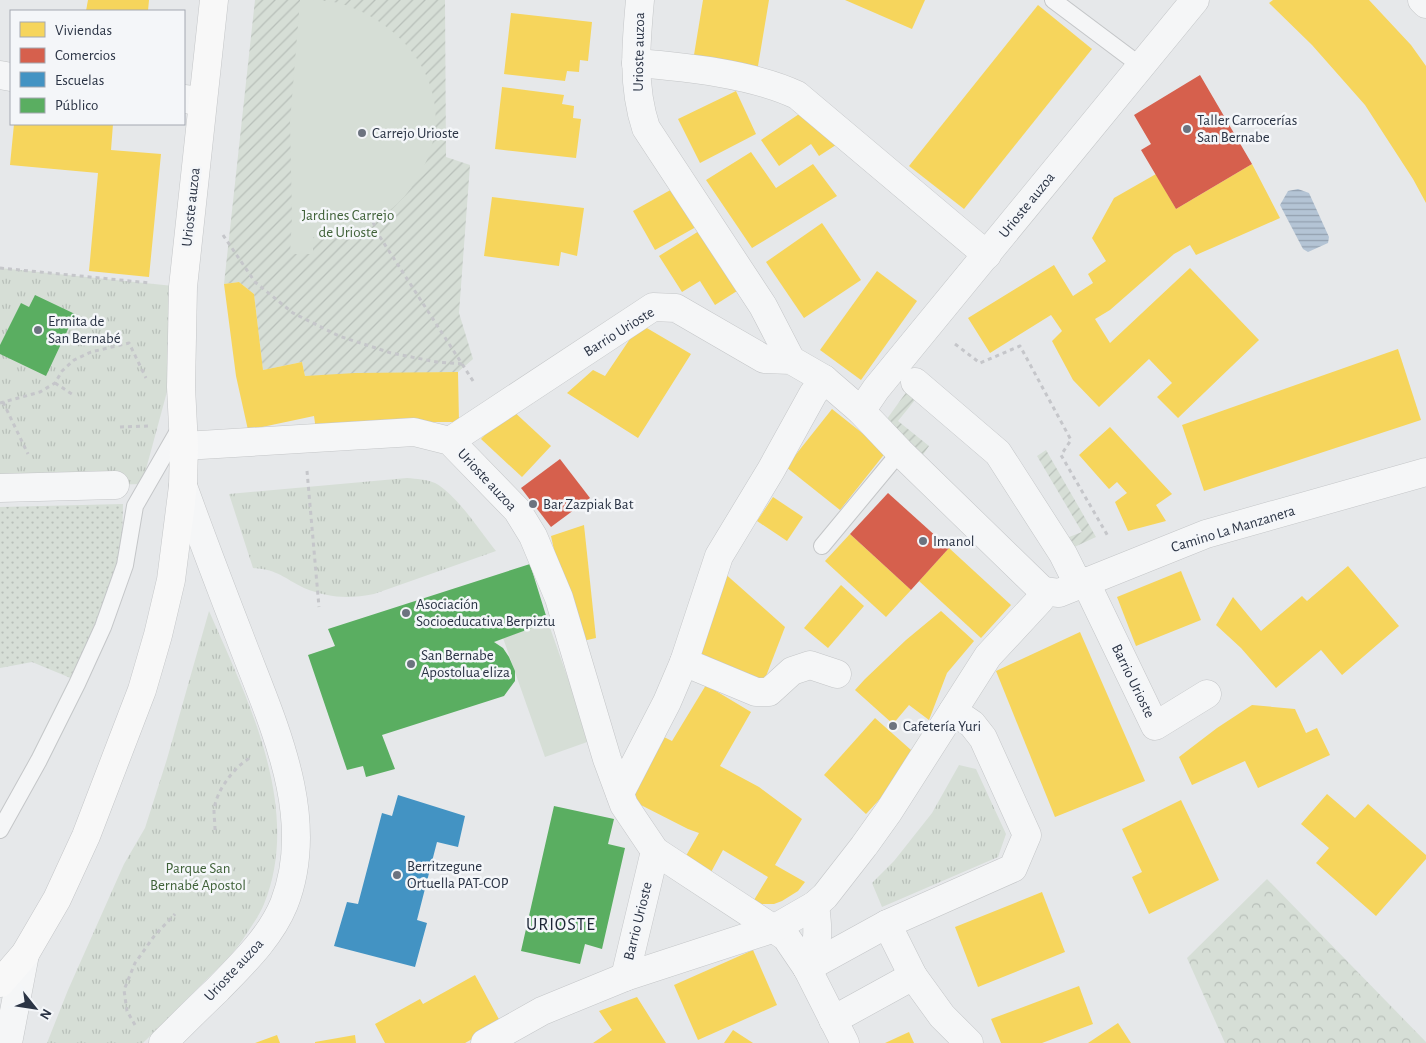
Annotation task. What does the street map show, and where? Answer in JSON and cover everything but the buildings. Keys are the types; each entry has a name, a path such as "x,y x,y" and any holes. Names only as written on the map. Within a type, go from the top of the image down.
{"street":[{"name":"Urioste auzoa","path":"0,983 25,954 56,899 86,836 142,690 158,635 170,580 183,486 184,434 181,387 183,287 193,188 193,100 214,0"},
{"name":"Urioste auzoa","path":"640,0 636,63 640,109 646,128 763,306 791,360"},
{"name":"Urioste auzoa","path":"861,410 876,389 1194,0"},
{"path":"1422,0 1426,4"},
{"path":"636,63 745,78 778,86 797,95 987,255"},
{"name":"Barrio Urioste","path":"450,441 653,307 676,308 764,359 791,360 824,379 861,410 900,452 1043,591 1040,600 988,656 889,811 826,896 815,905 775,928 625,977"},
{"path":"620,793 667,702 684,662 719,556 771,470 813,394 824,379"},
{"path":"915,382 998,453 1082,583"},
{"name":"Urioste auzoa","path":"184,434 304,438 414,432 450,441 517,510 533,536 559,598 607,759 624,805 654,851"},
{"name":"Camino La Manzanera","path":"1043,591 1059,593 1206,534 1426,472"},
{"path":"0,488 115,485"},
{"name":"Urioste auzoa","path":"166,1040 262,942 283,905 293,875 297,843 293,795 278,742 183,486"},
{"name":"Barrio Urioste","path":"1082,583 1155,726 1207,694"},
{"path":"684,662 756,692 769,692 792,671 810,665 836,674"},
{"path":"806,968 887,924 1013,868 1027,835 983,738 972,724 953,711"},
{"path":"654,851 775,928 786,937 806,968 839,1032 913,976"},
{"name":"Barrio Urioste","path":"625,977 654,851"},
{"path":"806,968 817,945 818,928 815,905"},
{"path":"887,924 913,976 942,1016 970,1043"},
{"name":"Urioste auzoa","path":"8,1043 25,954"},
{"path":"485,1043 542,1011 625,977"}],"lane":[{"path":"1053,0 1141,66"},
{"path":"0,830 39,760 99,635 125,565 135,506 184,434"},
{"path":"822,546 900,452"}],"path":[{"path":"193,188 255,282 293,313 339,336 391,353 436,362 463,364"},
{"path":"373,222 378,234 493,412"},
{"path":"0,268 183,287"},
{"path":"930,324 980,363 1020,346 1071,440 1061,456 1110,538"},
{"path":"43,486 2,403 40,392 55,383 62,371 74,360 91,352 129,343 148,382"},
{"path":"55,383 75,396"},
{"path":"120,427 154,426"},
{"path":"304,438 319,606"},
{"path":"215,830 214,808 224,784 243,762 278,742"},
{"path":"166,1040 143,1032 135,1025 127,1011 124,990 135,963 155,935 175,914"}],"green space":[{"name":"Jardines Carrejo de Urioste","path":"255,0 445,0 446,157 470,165 459,313 473,359 458,372 305,376 302,362 263,370 254,294 239,282 224,284"},
{"name":"Carrejo Urioste","path":"300,0 330,1 348,6 374,18 396,35 414,54 427,76 434,101 435,126 430,153 417,179 405,196 398,204 364,227 334,236 313,237 313,254 290,254 292,217 290,122"},
{"path":"0,268 183,287 168,388 142,484 0,488"},
{"path":"910,387 919,395 898,421 929,446 922,456 884,423"},
{"path":"1046,450 1096,537 1070,549 1064,539 1082,532 1037,456"},
{"path":"407,478 421,479 435,483 443,488 459,504 496,551 374,594 356,597 331,596 304,588 275,573 253,568 229,494"},
{"path":"123,504 122,545 108,594 73,679 32,662 0,668 0,507"},
{"name":"Parque San Bernabé Apostol","path":"209,611 253,717 265,754 274,792 277,830 274,867 264,904 254,923 232,954 143,1043 47,1043 68,990 124,864 145,828 167,759"},
{"path":"548,622 590,741 545,757 503,638"},
{"path":"959,765 976,769 1006,834 998,857 882,907 872,883 894,861 932,813"},
{"path":"1267,879 1426,1043 1225,1043 1187,958"}],"water":[{"path":"1298,189 1309,193 1329,237 1328,243 1308,252 1303,249 1280,205 1288,191"}],"place":[{"name":"Taller Carrocerías San Bernabe","path":"1187,129"},
{"name":"Carrejo Urioste","path":"362,133"},
{"name":"Ermita de San Bernabé","path":"38,330"},
{"name":"Bar Zazpiak Bat","path":"533,504"},
{"name":"Imanol","path":"923,541"},
{"name":"Asociación Socioeducativa Berpiztu","path":"406,613"},
{"name":"San Bernabe Apostolua eliza","path":"411,664"},
{"name":"Cafetería Yuri","path":"893,726"},
{"name":"Berritzegune Ortuella PAT-COP","path":"397,875"}],"district":[{"name":"URIOSTE","path":"561,925"}]}
